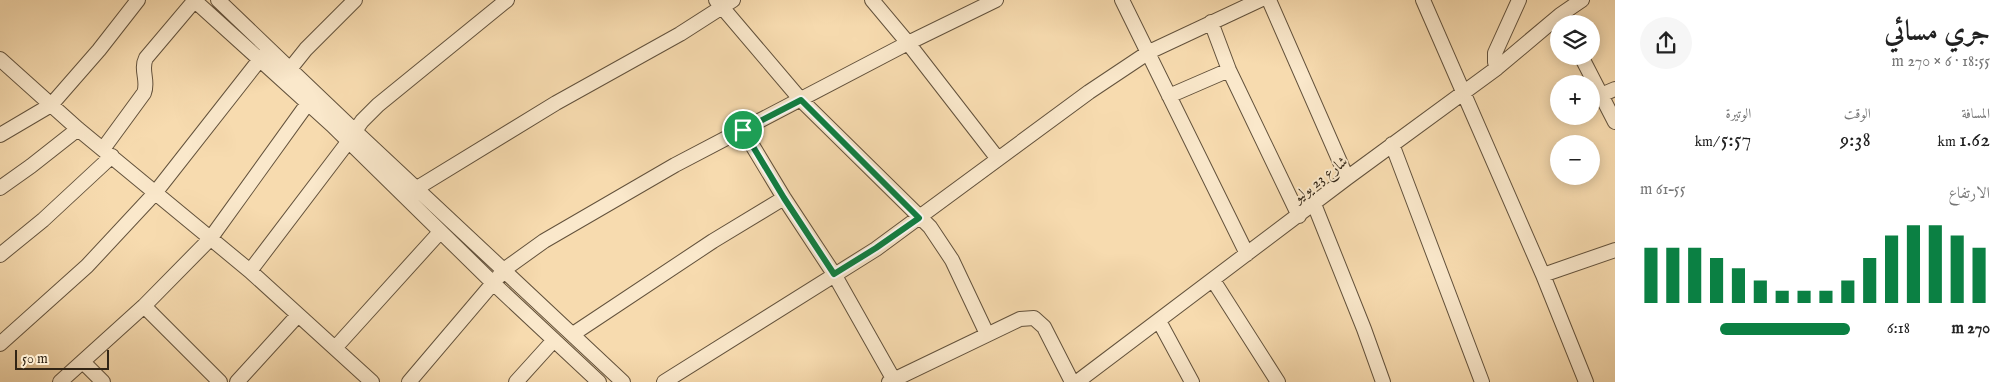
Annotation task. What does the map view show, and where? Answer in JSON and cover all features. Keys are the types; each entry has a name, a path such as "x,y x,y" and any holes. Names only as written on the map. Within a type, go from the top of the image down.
{"street":[{"path":"0,135 51,105 99,50 138,0"},
{"path":"0,255 42,220 107,153 144,93 146,83 143,66 146,58 194,0 263,54 290,69 440,232 600,382"},
{"path":"218,0 263,54 308,103 417,188 623,382"},
{"path":"290,69 306,49 355,0"},
{"path":"250,271 362,121 507,0"},
{"path":"872,0 908,43 998,159"},
{"path":"409,382 504,269 544,241 638,186 908,43 976,4 996,0"},
{"path":"1122,0 1246,254"},
{"path":"664,382 876,248 1089,92 1149,52 1260,0"},
{"path":"1270,0 1347,178"},
{"path":"1422,0 1543,275 1586,382"},
{"path":"1497,68 1495,53 1519,0"},
{"name":"شارع 23 يوليو","path":"1567,15 1582,0"},
{"path":"417,188 724,3 801,100 930,227 945,247 987,334"},
{"path":"1211,22 1229,70 1299,216"},
{"name":"شارع 23 يوليو","path":"1077,382 1392,144 1550,29"},
{"path":"0,344 87,266 155,193 263,54"},
{"path":"0,60 78,129 250,271 372,382"},
{"path":"1586,65 1615,122"},
{"path":"1170,96 1229,70"},
{"path":"1602,95 1615,89"},
{"path":"60,382 144,306 210,239 308,103"},
{"path":"0,188 78,129"},
{"path":"743,130 784,198 834,274 892,381 1020,319 1034,318 1044,327 1072,382"},
{"path":"1392,144 1482,382"},
{"path":"573,334 713,241 784,198"},
{"path":"1314,204 1364,329 1382,382"},
{"path":"335,348 440,232"},
{"path":"1543,275 1615,250"},
{"path":"1213,280 1278,382"},
{"path":"144,306 220,382"},
{"path":"237,382 298,315"},
{"path":"1159,321 1192,382"},
{"path":"516,382 554,340"},
{"path":"83,362 103,382"}],"route":[{"path":"801,100 919,218 834,274 784,198 743,130 801,100"}]}
